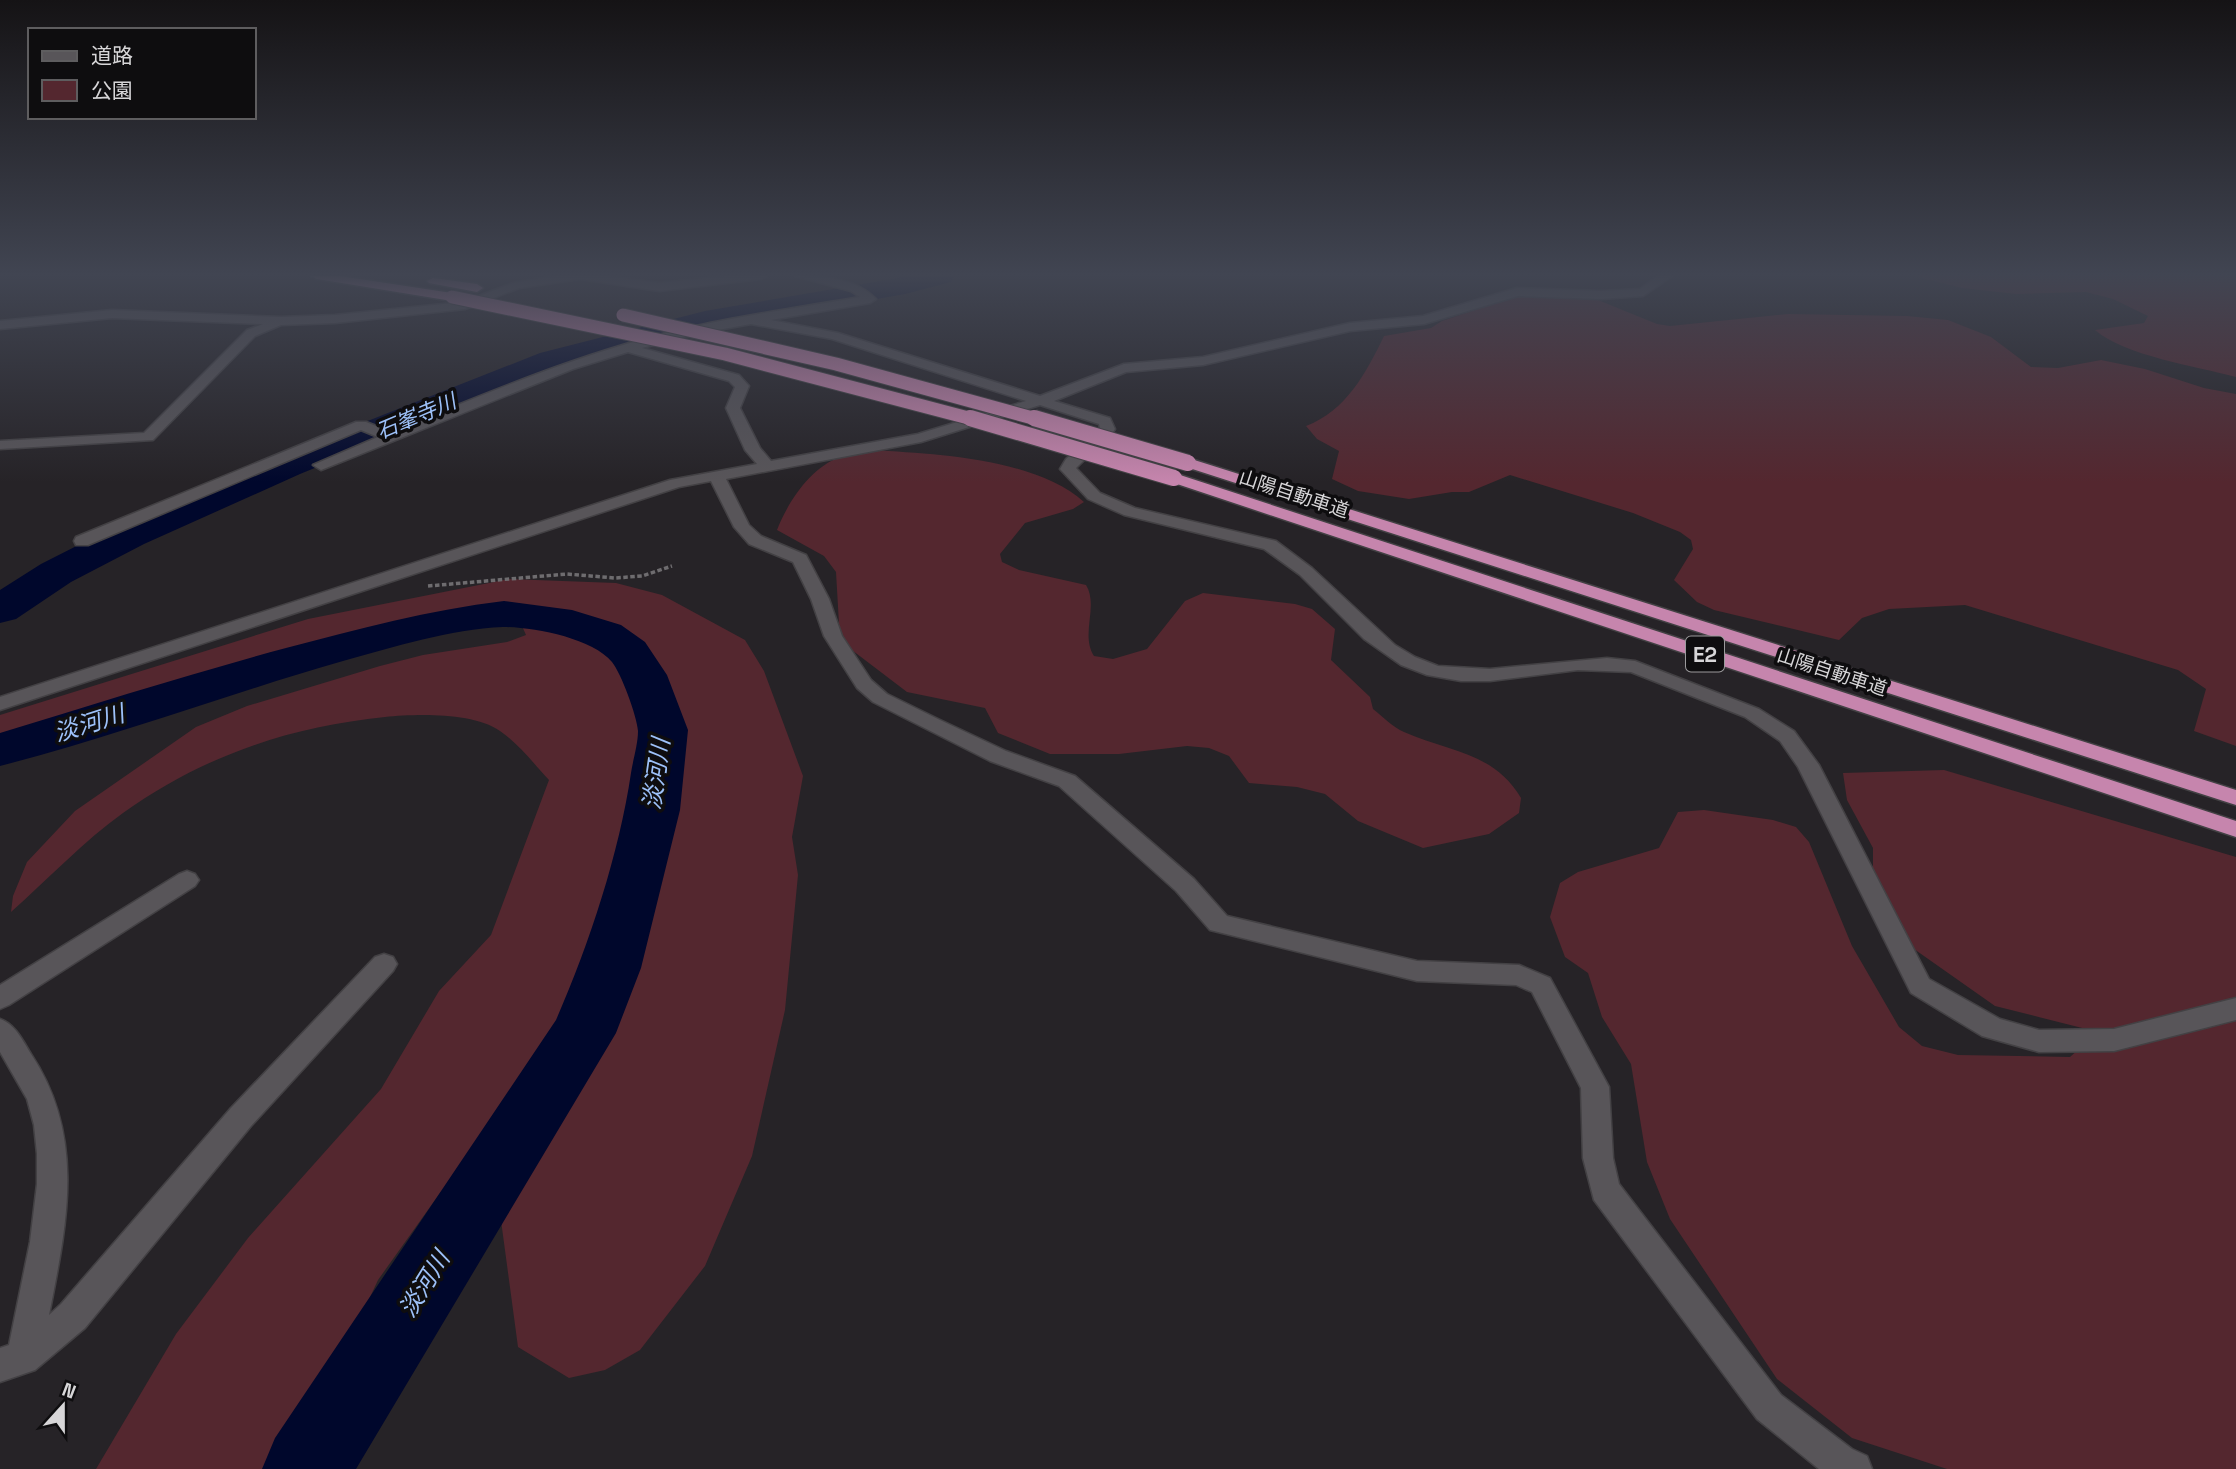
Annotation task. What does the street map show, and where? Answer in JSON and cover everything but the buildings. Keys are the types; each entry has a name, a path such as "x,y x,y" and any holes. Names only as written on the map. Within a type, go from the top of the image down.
{"highway":[{"name":"山陽自動車道","path":"690,345 791,368 1009,428 1174,478 2236,829"},
{"name":"山陽自動車道","path":"757,345 928,387 1188,463 2236,798"}],"street":[{"path":"0,445 148,437 240,345"},
{"path":"321,465 568,366 641,345"},
{"path":"859,345 1104,421 1108,429 1071,462 1068,469 1094,496 1130,512 1270,545 1290,556 1360,628 1409,662 1444,672 1484,676 1566,664 1619,663 1635,667 1761,719 1787,736 1808,765 1920,986 1992,1028 2039,1041 2114,1040 2236,1009"},
{"path":"0,704 676,483 921,438 1043,400 1125,368 1203,361 1274,345"},
{"path":"629,348 734,378 740,383 742,386 733,408 753,450 766,465"},
{"path":"82,541 361,425 389,436"},
{"path":"716,475 742,527 755,540 800,559 820,599 833,636 864,684 880,698 998,756 1067,781 1185,885 1219,923 1417,971 1519,975 1541,985 1595,1087 1598,1158 1605,1190 1769,1407 1839,1462 1854,1469"},
{"path":"0,998 187,880"},
{"path":"12,1362 73,1316 241,1117 384,964"},
{"path":"0,1030 28,1071 49,1123 52,1206 12,1362"}],"path":[{"path":"417,588 567,574 615,578 642,576 672,566"}],"green space":[{"path":"1380,345 2001,345 2031,367 2058,368 2101,360 2236,394 2236,746 2194,731 2206,689 2178,670 1965,605 1889,609 1862,618 1839,640 1714,610 1697,602 1674,580 1693,549 1691,540 1680,532 1633,513 1510,475 1469,492 1409,499 1358,491 1332,479 1339,451 1317,439 1306,426 1333,411 1344,401 1370,364"},
{"path":"2119,345 2236,345 2236,377 2162,359"},
{"path":"873,450 954,457 1012,467 1063,487 1084,502 1073,509 1025,523 1000,554 1002,562 1019,570 1086,585 1090,593 1089,639 1094,656 1113,659 1147,649 1185,601 1203,593 1295,604 1312,609 1335,629 1331,660 1370,697 1373,709 1404,732 1469,755 1498,771 1521,798 1519,813 1489,834 1423,848 1358,821 1325,794 1297,787 1249,783 1229,756 1209,748 1187,746 1119,754 1050,754 998,733 985,708 907,692 840,641 836,572 824,556 777,530 794,497 819,469 844,456"},
{"path":"509,579 616,583 662,595 745,640 764,671 803,776 792,837 798,875 785,1010 752,1156 705,1266 640,1350 605,1370 569,1378 518,1347 491,1146 440,1193 378,1280 330,1383 334,1447 350,1469 96,1469 176,1334 248,1238 381,1089 439,991 491,935 549,780 507,736 475,720 412,715 314,728 248,747 215,760 153,793 95,835 11,912 13,896 27,862 75,811 196,727 247,706 380,666 423,655 507,642 526,635 522,626 495,622 461,624 383,638 0,746 0,715 308,619"},
{"path":"1944,770 2236,857 2236,1469 1947,1469 1852,1438 1777,1379 1670,1219 1647,1162 1631,1064 1602,1017 1588,973 1565,957 1550,917 1560,883 1578,872 1659,848 1678,812 1704,810 1773,820 1796,827 1809,842 1852,946 1899,1027 1922,1046 1958,1055 2070,1057 2098,1032 1995,1006 1887,930 1873,911 1873,848 1847,800 1843,773"}],"waterway":[{"name":"石峯寺川","path":"0,610 56,573 130,535 287,466 551,360 610,345"},
{"name":"淡河川","path":"0,750 231,678 390,634 449,621 504,614 556,620 605,635 629,652 643,675 663,730 653,810 610,968 583,1033 306,1469"}]}
